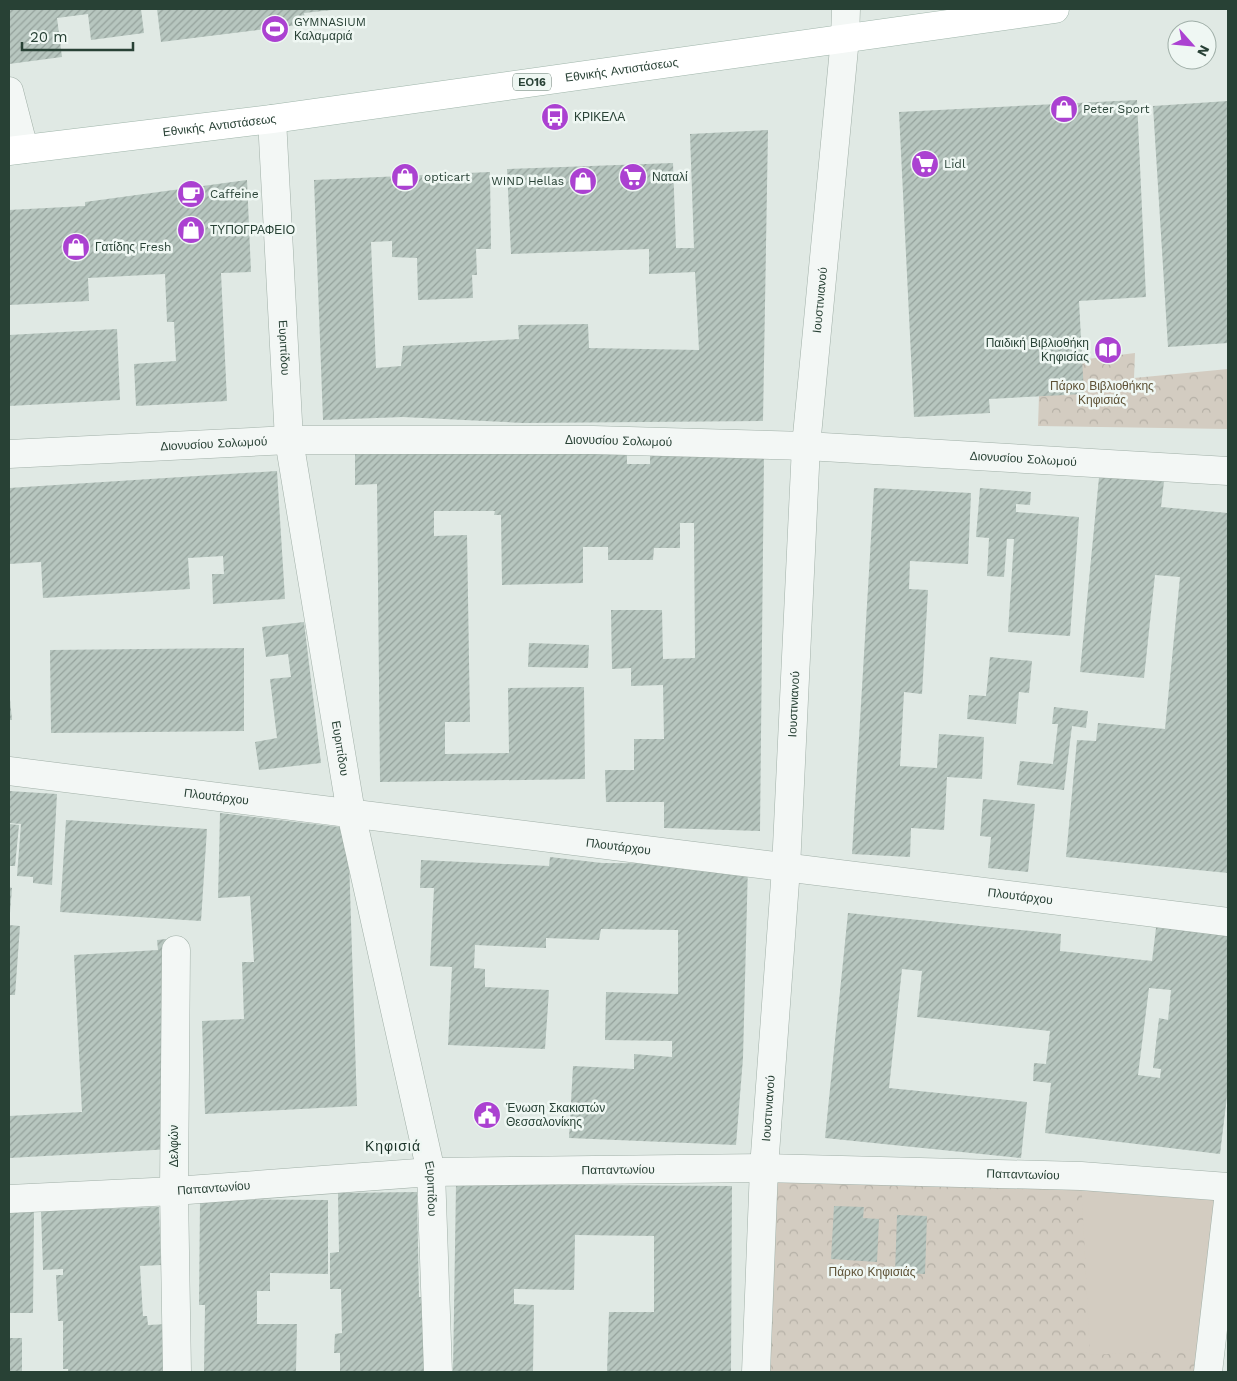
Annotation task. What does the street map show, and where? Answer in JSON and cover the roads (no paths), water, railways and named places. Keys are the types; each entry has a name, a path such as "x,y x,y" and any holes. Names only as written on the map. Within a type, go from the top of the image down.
{"main road":[{"name":"Εθνικής Αντιστάσεως","path":"16,150 272,119 1055,9"}],"street":[{"name":"Ιουστινιανού","path":"756,1372 764,1168 786,868 806,446 845,38 846,9"},
{"path":"9,92 16,150"},
{"name":"Ευριπίδου","path":"272,119 288,440 351,813 431,1172 438,1372"},
{"name":"Διονυσίου Σολωμού","path":"9,454 288,440 593,440 806,446 1228,471"},
{"name":"Πλουτάρχου","path":"9,771 1228,922"},
{"name":"Δελφών","path":"176,950 174,1191 177,1372"},
{"name":"Παπαντωνίου","path":"9,1199 174,1191 431,1172 764,1168 1081,1176 1228,1187"},
{"path":"1208,1372 1228,1201"}],"place":[{"name":"GYMNASIUM Καλαμαριά","path":"275,29"},
{"name":"Peter Sport","path":"1064,109"},
{"name":"ΚΡΙΚΕΛΑ","path":"555,117"},
{"name":"Lidl","path":"925,164"},
{"name":"opticart","path":"405,177"},
{"name":"Ναταλί","path":"633,177"},
{"name":"WIND Hellas","path":"583,181"},
{"name":"Caffeine","path":"191,194"},
{"name":"ΤΥΠΟΓΡΑΦΕΙΟ","path":"191,230"},
{"name":"Γατίδης Fresh","path":"76,247"},
{"name":"Παιδική Βιβλιοθήκη Κηφισίας","path":"1108,350"},
{"name":"Ένωση Σκακιστών Θεσσαλονίκης","path":"487,1115"}],"district":[{"name":"Κηφισιά","path":"393,1146"}],"park label":[{"name":"Πάρκο Βιβλιοθήκης Κηφισιάς","path":"1102,393"},
{"name":"Πάρκο Κηφισιάς","path":"872,1272"}]}
